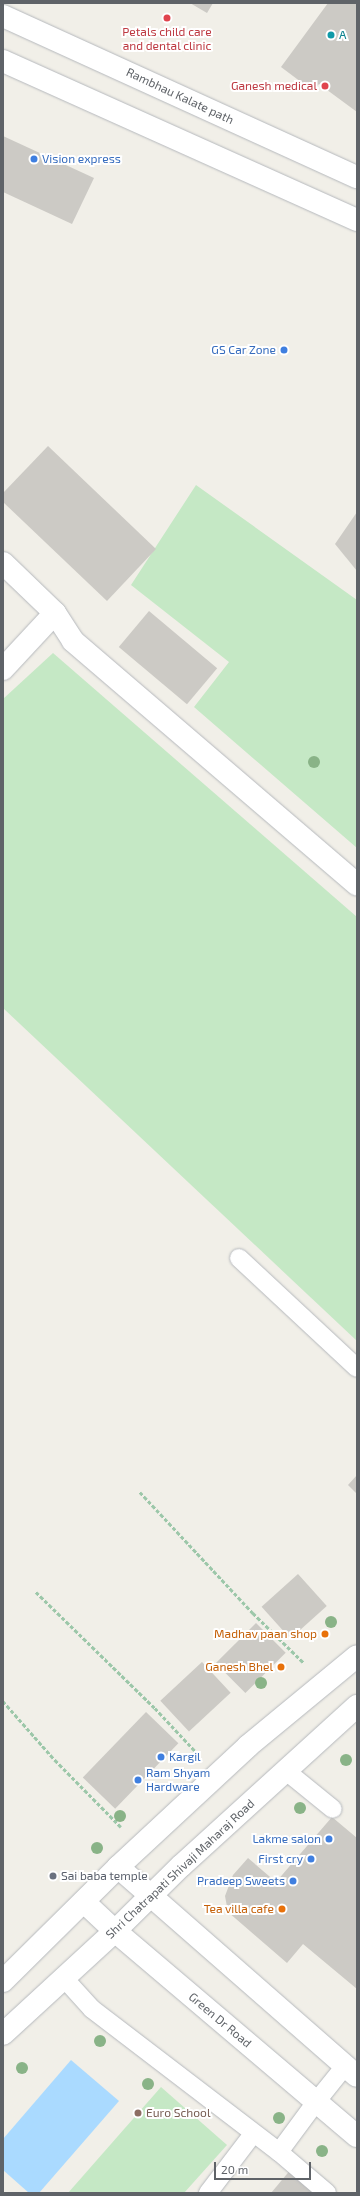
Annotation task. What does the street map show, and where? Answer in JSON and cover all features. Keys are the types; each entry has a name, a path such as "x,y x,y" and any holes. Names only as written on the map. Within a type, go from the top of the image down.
{"main road":[{"name":"Rambhau Kalate path","path":"4,19 357,177"},
{"path":"3,61 357,220"},
{"path":"3,563 55,613 74,641 357,884"},
{"path":"3,669 55,613"},
{"path":"3,1981 118,1867 248,1746 357,1656"},
{"name":"Shri Chatrapati Shivaji Maharaj Road","path":"3,2034 151,1897 181,1866 357,1706"},
{"path":"118,1867 351,2071"},
{"name":"Green Dr Road","path":"84,1902 357,2136"}],"lane":[{"path":"239,1258 357,1368"},
{"path":"286,1771 333,1809"},
{"path":"63,1977 92,2009 253,2134 279,2152 327,2193"},
{"path":"279,2152 316,2102 351,2071"},
{"path":"208,2193 253,2134"}],"path":[{"path":"140,1492 253,1613 323,1684"},
{"path":"36,1592 156,1708 217,1775"},
{"path":"3,1701 55,1760 142,1846"}],"green space":[{"path":"196,485 357,600 357,848 194,707 229,662 131,585"},
{"path":"53,653 357,917 357,1341 3,1008 3,699"},
{"path":"161,2087 227,2145 184,2193 68,2193"}],"water":[{"path":"71,2060 119,2101 39,2193 29,2193 3,2170 3,2139"}],"building":[{"path":"190,3 213,3 207,13"},
{"name":"A","path":"328,3 357,3 357,112 319,84 313,91 281,67"},
{"path":"3,136 94,178 72,224 3,192"},
{"path":"48,446 156,549 107,601 3,502 3,493"},
{"path":"357,512 357,571 335,544"},
{"path":"149,611 217,668 187,704 119,647"},
{"path":"357,1475 357,1494 348,1485"},
{"path":"298,1574 327,1606 290,1639 262,1607"},
{"path":"256,1623 286,1653 245,1693 216,1663"},
{"path":"202,1662 231,1693 189,1732 160,1701"},
{"path":"146,1712 178,1743 115,1809 83,1777"},
{"path":"332,1817 357,1838 357,1989 303,1944 287,1963 228,1912 225,1896 233,1875 248,1858 276,1882"},
{"path":"292,2168 321,2193 271,2193"}],"place":[{"name":"Petals child care and dental clinic","path":"167,18"},
{"name":"A","path":"331,35"},
{"name":"Ganesh medical","path":"325,86"},
{"name":"Vision express","path":"34,159"},
{"name":"GS Car Zone","path":"284,350"},
{"name":"Madhav paan shop","path":"325,1634"},
{"name":"Ganesh Bhel","path":"281,1667"},
{"name":"Kargil","path":"161,1757"},
{"name":"Ram Shyam Hardware","path":"138,1780"},
{"name":"Lakme salon","path":"329,1839"},
{"name":"First cry","path":"311,1859"},
{"name":"Sai baba temple","path":"53,1876"},
{"name":"Pradeep Sweets","path":"293,1881"},
{"name":"Tea villa cafe","path":"282,1909"},
{"name":"Euro School","path":"138,2113"}]}
